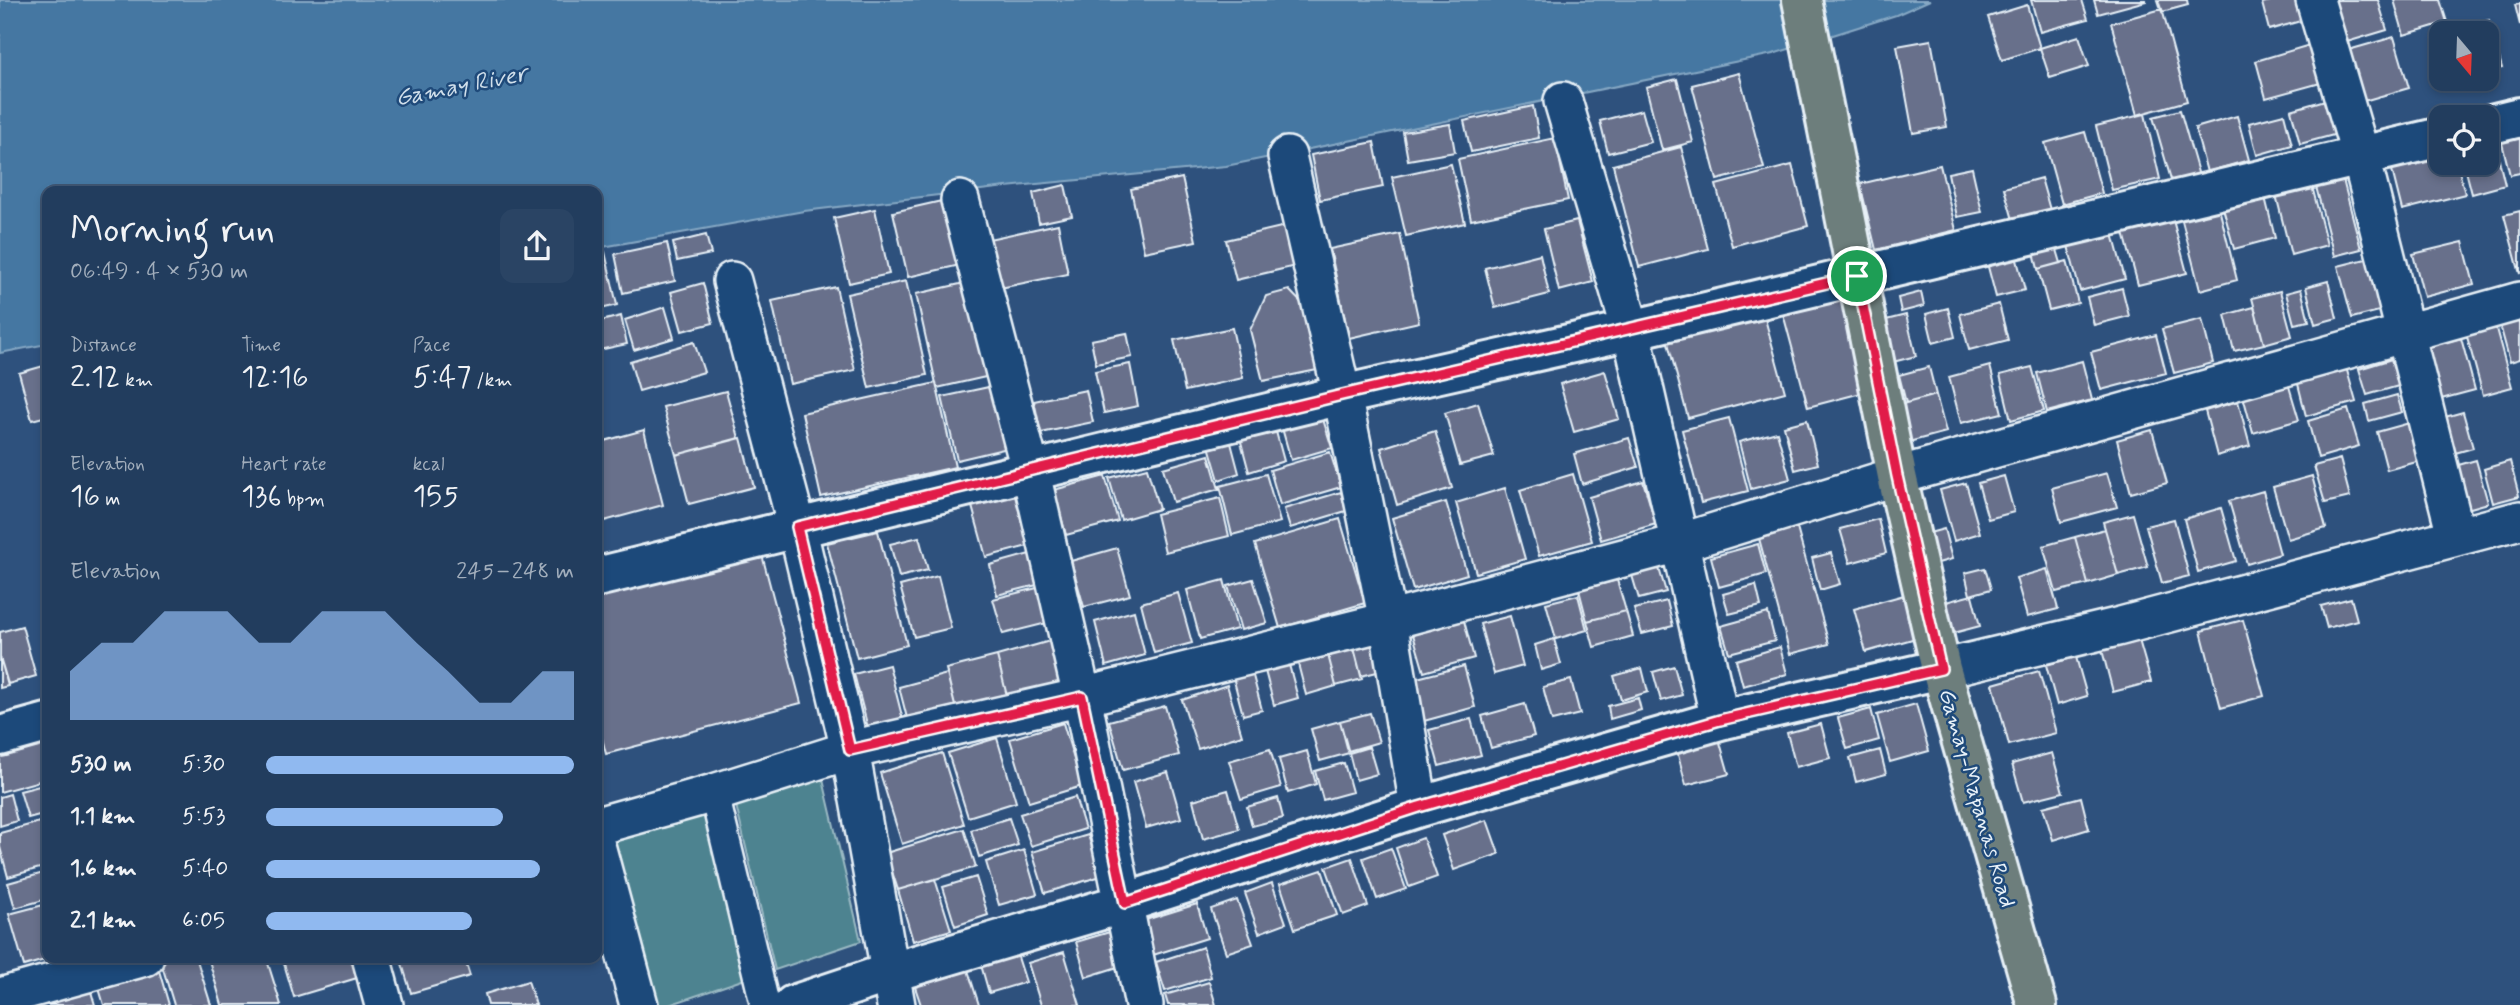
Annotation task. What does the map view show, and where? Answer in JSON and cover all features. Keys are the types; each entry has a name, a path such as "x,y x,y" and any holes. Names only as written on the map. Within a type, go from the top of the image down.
{"main road":[{"name":"Gamay-Mapanas Road","path":"1801,0 1897,476 1941,669 2037,1005"}],"street":[{"path":"2315,0 2361,157 2456,536"},
{"path":"1563,101 1631,330 1720,720"},
{"path":"2499,122 2520,117"},
{"path":"602,576 1342,395 1631,330 2429,140"},
{"path":"1287,156 1342,395 1388,621 1419,807"},
{"path":"960,200 1030,470 1082,697 1144,1005"},
{"path":"732,281 797,527 850,750 892,989"},
{"path":"602,825 850,750 1082,697 1388,621 1679,543 1897,476 2520,301"},
{"path":"793,1005 892,989 1125,903 1419,807 1720,720 2117,627 2520,520"},
{"path":"0,736 42,724"},
{"path":"714,793 765,1005"},
{"path":"602,868 639,1005"},
{"path":"0,997 123,963"},
{"path":"372,963 384,1005"}],"green space":[{"path":"821,771 861,941 775,970 734,797"},
{"path":"705,806 745,979 669,1005 654,1005 611,833"}],"water":[{"name":"Gamay River","path":"0,0 1930,0 1896,15 1773,54 1226,166 1006,187 804,211 602,247 602,186 42,186 42,345 0,353"}],"building":[{"path":"2031,0 2082,0 2088,19 2040,32"},
{"path":"2094,0 2146,0 2146,1 2098,14"},
{"path":"2158,0 2187,0 2188,5 2162,12"},
{"path":"2298,0 2304,20 2269,30 2262,3"},
{"path":"2323,0 2378,0 2387,30 2337,45"},
{"path":"2394,0 2440,0 2447,21 2429,21 2429,27 2404,35"},
{"path":"2520,4 2520,25 2515,5"},
{"path":"2027,5 2040,48 2002,60 1988,17"},
{"path":"2162,9 2187,101 2137,115 2111,23"},
{"path":"2079,36 2089,66 2050,78 2040,48"},
{"path":"2394,37 2409,88 2353,104 2338,53"},
{"path":"1931,40 1947,127 1913,133 1897,46"},
{"path":"2313,44 2324,82 2266,98 2256,61"},
{"path":"1739,73 1764,168 1717,180 1692,85"},
{"path":"1677,79 1693,142 1662,150 1646,87"},
{"path":"2332,98 2341,133 2300,144 2291,110"},
{"path":"1533,106 1539,138 1471,152 1464,121"},
{"path":"1642,110 1651,142 1608,153 1600,121"},
{"path":"2180,110 2199,176 2172,183 2153,117"},
{"path":"2145,114 2160,179 2112,190 2096,126"},
{"path":"2284,114 2292,145 2257,155 2249,123"},
{"path":"2237,116 2249,160 2207,172 2195,128"},
{"path":"1450,124 1455,152 1408,160 1403,132"},
{"path":"2085,132 2102,193 2062,204 2045,143"},
{"path":"2520,134 2520,173 2510,175 2501,139"},
{"path":"1555,138 1568,200 1471,220 1458,159"},
{"path":"1374,142 1383,187 1320,200 1311,155"},
{"path":"1681,147 1708,249 1639,267 1613,165"},
{"path":"2429,156 2429,175 2460,175 2465,194 2402,210 2391,166"},
{"path":"2499,160 2505,185 2472,194 2467,175 2499,175"},
{"path":"1451,164 1465,223 1406,236 1392,177"},
{"path":"1792,165 1808,226 1732,246 1716,185"},
{"path":"1940,165 1956,230 1876,250 1860,184"},
{"path":"1972,168 1982,212 1957,217 1948,173"},
{"path":"2342,176 2361,249 2334,256 2315,183"},
{"path":"1182,178 1196,241 1144,252 1131,189"},
{"path":"2041,178 2050,210 2013,220 2004,188"},
{"path":"1065,185 1072,216 1039,223 1033,193"},
{"path":"2312,186 2327,245 2291,255 2276,195"},
{"path":"2264,193 2275,238 2234,249 2222,204"},
{"path":"946,200 960,265 908,277 893,212"},
{"path":"2219,208 2237,280 2200,290 2181,217"},
{"path":"875,209 889,274 849,283 834,218"},
{"path":"2520,211 2520,274 2504,215"},
{"path":"2173,220 2187,273 2138,285 2124,233"},
{"path":"1577,221 1593,282 1559,291 1544,229"},
{"path":"1058,224 1068,274 1000,288 989,239"},
{"path":"1294,224 1304,264 1236,280 1226,240"},
{"path":"2112,230 2125,279 2080,291 2067,242"},
{"path":"1400,234 1419,322 1349,338 1330,249"},
{"path":"706,235 711,254 677,261 673,243"},
{"path":"2463,242 2474,284 2424,297 2413,254"},
{"path":"667,243 675,281 623,293 615,254"},
{"path":"2055,243 2061,263 2038,269 2033,248"},
{"path":"605,252 617,305 602,309 602,253"},
{"path":"1540,254 1549,294 1495,308 1485,268"},
{"path":"2016,256 2025,290 1996,297 1987,263"},
{"path":"2370,258 2383,310 2352,318 2338,266"},
{"path":"2067,261 2078,303 2049,310 2038,269"},
{"path":"906,281 927,375 869,388 847,294"},
{"path":"2328,281 2337,318 2315,324 2306,287"},
{"path":"969,282 990,376 937,388 916,294"},
{"path":"703,283 713,323 682,331 671,292"},
{"path":"836,287 855,370 790,384 772,301"},
{"path":"2122,288 2129,316 2094,325 2087,297"},
{"path":"2301,289 2309,321 2294,324 2286,293"},
{"path":"1289,290 1315,317 1327,368 1263,381 1250,330 1266,296"},
{"path":"1839,290 1865,392 1808,407 1781,306"},
{"path":"2280,291 2292,336 2264,344 2252,298"},
{"path":"1921,292 1924,306 1901,312 1898,298"},
{"path":"1999,304 2008,340 1969,350 1960,314"},
{"path":"665,307 674,338 634,350 625,320"},
{"path":"2254,307 2264,344 2234,351 2225,315"},
{"path":"1948,308 1955,337 1933,343 1926,314"},
{"path":"1764,315 1785,392 1688,418 1667,339"},
{"path":"1906,315 1916,356 1889,363 1878,322"},
{"path":"621,316 627,344 602,349 602,321"},
{"path":"2202,319 2213,363 2174,373 2162,329"},
{"path":"2520,319 2520,359 2510,362 2500,325"},
{"path":"2495,325 2512,387 2483,395 2466,333"},
{"path":"1232,328 1243,378 1185,391 1174,340"},
{"path":"1127,333 1132,357 1096,364 1091,340"},
{"path":"2156,335 2166,373 2101,390 2091,352"},
{"path":"2461,338 2475,390 2430,402 2417,350"},
{"path":"694,342 704,372 639,391 630,361"},
{"path":"2395,358 2402,385 2367,395 2359,369"},
{"path":"2082,361 2092,400 2047,412 2037,373"},
{"path":"1130,364 1138,406 1104,413 1095,371"},
{"path":"42,366 42,417 32,420 19,373"},
{"path":"1990,366 2002,413 1961,423 1949,377"},
{"path":"1929,367 1936,395 1906,403 1899,375"},
{"path":"2032,367 2044,411 2011,420 2000,375"},
{"path":"2346,367 2356,402 2306,416 2297,380"},
{"path":"1605,371 1619,419 1574,432 1560,384"},
{"path":"936,383 955,467 821,497 802,413"},
{"path":"2288,383 2299,420 2253,433 2243,396"},
{"path":"998,385 1012,447 957,460 942,397"},
{"path":"1086,390 1093,422 1041,433 1034,401"},
{"path":"726,391 739,438 676,455 663,407"},
{"path":"1936,395 1946,432 1905,443 1895,406"},
{"path":"2397,395 2402,412 2369,421 2365,404"},
{"path":"2238,401 2250,446 2217,456 2205,411"},
{"path":"1478,403 1494,456 1460,465 1445,413"},
{"path":"2348,409 2359,446 2318,458 2308,421"},
{"path":"2463,412 2473,448 2448,455 2438,419"},
{"path":"1322,416 1332,448 1291,460 1282,428"},
{"path":"1729,418 1748,491 1701,503 1682,430"},
{"path":"1807,420 1818,464 1795,470 1784,426"},
{"path":"2413,422 2424,460 2387,470 2377,432"},
{"path":"1275,428 1284,461 1249,472 1240,438"},
{"path":"644,430 663,505 602,522 602,442"},
{"path":"2152,430 2167,483 2131,493 2117,440"},
{"path":"1435,431 1452,488 1397,505 1381,448"},
{"path":"1777,432 1790,479 1751,489 1739,442"},
{"path":"741,438 754,487 689,504 676,455"},
{"path":"1629,438 1638,467 1582,484 1574,454"},
{"path":"1230,439 1239,473 1219,480 1209,446"},
{"path":"1330,452 1341,487 1280,505 1270,470"},
{"path":"1209,455 1219,489 1173,502 1163,468"},
{"path":"2340,459 2350,497 2325,503 2314,466"},
{"path":"2476,460 2488,503 2460,511 2448,468"},
{"path":"2510,461 2519,496 2493,503 2484,469"},
{"path":"1147,468 1159,509 1121,520 1109,478"},
{"path":"2107,473 2117,507 2061,522 2052,488"},
{"path":"1266,474 1280,522 1232,535 1220,486"},
{"path":"1573,474 1592,541 1539,556 1520,490"},
{"path":"1105,476 1118,521 1066,535 1054,490"},
{"path":"2004,476 2014,512 1988,519 1978,483"},
{"path":"2312,476 2326,528 2288,539 2273,487"},
{"path":"1643,481 1656,524 1601,540 1589,497"},
{"path":"1966,483 1980,533 1954,541 1940,490"},
{"path":"1013,488 1028,546 986,557 970,499"},
{"path":"1505,488 1525,559 1476,573 1456,503"},
{"path":"2263,491 2280,554 2247,564 2229,501"},
{"path":"1341,492 1346,511 1290,528 1284,509"},
{"path":"1220,498 1229,536 1165,552 1156,514"},
{"path":"1446,502 1467,574 1413,590 1392,518"},
{"path":"2221,508 2236,561 2198,572 2184,519"},
{"path":"2133,514 2148,567 2118,575 2103,522"},
{"path":"1340,519 1365,603 1280,628 1255,544"},
{"path":"1878,519 1886,553 1850,563 1840,529"},
{"path":"2174,519 2189,576 2162,583 2146,526"},
{"path":"1795,521 1829,644 1790,654 1757,531"},
{"path":"1944,529 1952,559 1931,565 1922,535"},
{"path":"2105,529 2118,575 2088,584 2075,537"},
{"path":"878,531 907,645 857,658 827,543"},
{"path":"919,537 928,570 899,577 890,544"},
{"path":"2075,537 2088,584 2056,592 2043,546"},
{"path":"1758,544 1766,574 1719,587 1711,557"},
{"path":"1117,548 1130,595 1084,607 1071,561"},
{"path":"761,551 801,703 606,754 602,738 602,593"},
{"path":"1037,552 1045,583 997,595 990,565"},
{"path":"1831,553 1840,584 1820,590 1812,558"},
{"path":"1658,565 1666,592 1639,599 1631,572"},
{"path":"1985,568 1991,589 1970,595 1965,573"},
{"path":"2047,569 2058,609 2027,617 2016,578"},
{"path":"938,576 951,628 914,637 900,586"},
{"path":"1253,579 1267,623 1241,630 1228,586"},
{"path":"1224,580 1237,629 1200,639 1187,590"},
{"path":"1617,580 1626,611 1587,621 1579,590"},
{"path":"1756,585 1761,606 1729,614 1723,594"},
{"path":"1045,586 1055,621 1003,634 993,599"},
{"path":"1178,593 1192,643 1154,653 1141,603"},
{"path":"1578,595 1587,630 1556,639 1546,603"},
{"path":"1904,595 1916,638 1866,652 1854,609"},
{"path":"1972,595 1980,626 1950,634 1942,603"},
{"path":"2351,598 2357,620 2327,628 2321,606"},
{"path":"1667,601 1673,626 1642,634 1634,609"},
{"path":"1134,611 1145,655 1106,666 1095,622"},
{"path":"1626,611 1633,636 1594,647 1587,621"},
{"path":"1768,613 1775,641 1729,653 1721,626"},
{"path":"1510,616 1523,666 1494,674 1480,624"},
{"path":"1463,617 1474,658 1424,672 1412,631"},
{"path":"2243,620 2264,696 2221,708 2201,631"},
{"path":"22,626 36,676 8,684 0,657 0,632"},
{"path":"1376,637 1385,670 1361,676 1353,644"},
{"path":"1554,639 1561,664 1541,670 1535,645"},
{"path":"2139,640 2151,682 2113,692 2102,650"},
{"path":"1050,641 1061,682 1007,696 997,656"},
{"path":"1353,644 1362,679 1336,686 1327,651"},
{"path":"1780,647 1787,674 1743,686 1736,660"},
{"path":"1327,651 1336,686 1306,695 1297,660"},
{"path":"997,656 1007,696 956,710 946,669"},
{"path":"0,657 8,686 0,688"},
{"path":"2076,657 2087,696 2057,705 2046,665"},
{"path":"1288,661 1298,698 1274,705 1264,667"},
{"path":"889,665 903,720 868,728 854,674"},
{"path":"1464,666 1475,707 1424,721 1413,679"},
{"path":"1674,666 1682,695 1661,701 1653,672"},
{"path":"1642,668 1648,692 1621,700 1614,676"},
{"path":"2039,671 2056,733 2009,745 1993,684"},
{"path":"1252,672 1262,710 1243,715 1233,677"},
{"path":"947,674 956,710 908,722 899,687"},
{"path":"1571,680 1580,714 1552,721 1543,687"},
{"path":"1227,685 1242,735 1198,749 1182,700"},
{"path":"1638,698 1641,710 1610,719 1608,706"},
{"path":"1525,704 1534,736 1491,748 1482,716"},
{"path":"1916,704 1929,751 1890,762 1877,715"},
{"path":"1165,706 1179,755 1123,770 1109,721"},
{"path":"1871,709 1879,740 1847,749 1838,718"},
{"path":"1370,713 1379,742 1348,751 1340,721"},
{"path":"1471,719 1481,755 1439,766 1429,730"},
{"path":"1340,721 1349,753 1320,761 1311,729"},
{"path":"1063,723 1082,786 1029,802 1010,739"},
{"path":"1821,724 1830,758 1796,767 1787,733"},
{"path":"997,738 1016,802 968,817 948,753"},
{"path":"41,739 42,780 0,792 0,750"},
{"path":"1719,739 1729,774 1686,785 1677,751"},
{"path":"1369,747 1377,774 1356,780 1349,753"},
{"path":"1270,749 1281,787 1241,799 1229,761"},
{"path":"1880,750 1886,774 1856,782 1850,758"},
{"path":"1307,751 1316,784 1288,793 1279,759"},
{"path":"942,753 964,824 902,844 880,773"},
{"path":"2052,753 2063,792 2023,802 2012,764"},
{"path":"1344,763 1352,792 1323,800 1315,771"},
{"path":"1168,772 1181,818 1146,828 1133,782"},
{"path":"42,785 42,814 28,818 20,791"},
{"path":"1228,790 1239,829 1203,839 1193,800"},
{"path":"10,794 17,821 0,826 0,797"},
{"path":"1075,797 1085,829 1031,846 1020,814"},
{"path":"2081,797 2089,829 2053,840 2043,807"},
{"path":"1278,798 1283,818 1252,826 1247,807"},
{"path":"1009,818 1018,845 979,857 971,830"},
{"path":"1487,820 1499,854 1454,870 1442,835"},
{"path":"42,821 42,867 8,877 0,847 0,833"},
{"path":"964,829 976,867 898,890 886,853"},
{"path":"1088,835 1101,876 1045,893 1032,852"},
{"path":"1423,838 1437,877 1409,887 1396,848"},
{"path":"1391,848 1406,889 1377,899 1363,858"},
{"path":"1024,850 1037,894 999,905 986,862"},
{"path":"1352,858 1368,906 1343,915 1326,867"},
{"path":"1322,870 1337,915 1295,929 1280,884"},
{"path":"42,873 42,900 15,908 8,883"},
{"path":"976,877 988,915 955,926 943,887"},
{"path":"935,879 951,930 913,941 898,890"},
{"path":"1272,883 1286,923 1259,933 1245,893"},
{"path":"1237,900 1253,944 1226,953 1211,909"},
{"path":"1197,904 1207,938 1150,956 1139,922"},
{"path":"42,905 42,961 24,966 9,914"},
{"path":"1113,931 1124,965 1086,977 1076,942"},
{"path":"1203,947 1211,977 1165,991 1156,962"},
{"path":"1064,952 1080,1005 1041,1005 1028,963"},
{"path":"1017,954 1026,982 989,993 981,965"},
{"path":"161,963 198,963 211,1005 174,1005"},
{"path":"210,963 268,963 281,1005 222,1005"},
{"path":"284,963 353,963 357,978 294,997"},
{"path":"402,963 466,963 470,976 411,993"},
{"path":"158,967 169,1005 104,1005 98,985"},
{"path":"967,967 979,1005 921,1005 914,984"},
{"path":"87,978 95,1005 21,1005"},
{"path":"528,981 536,1005 488,1005 485,994"},
{"path":"1209,982 1216,1005 1168,1005 1165,995"}],"route":[{"path":"1857,276 1897,476 1941,669 1720,720 1419,807 1125,903 1082,697 850,750 797,527 1342,395 1857,276"}]}
